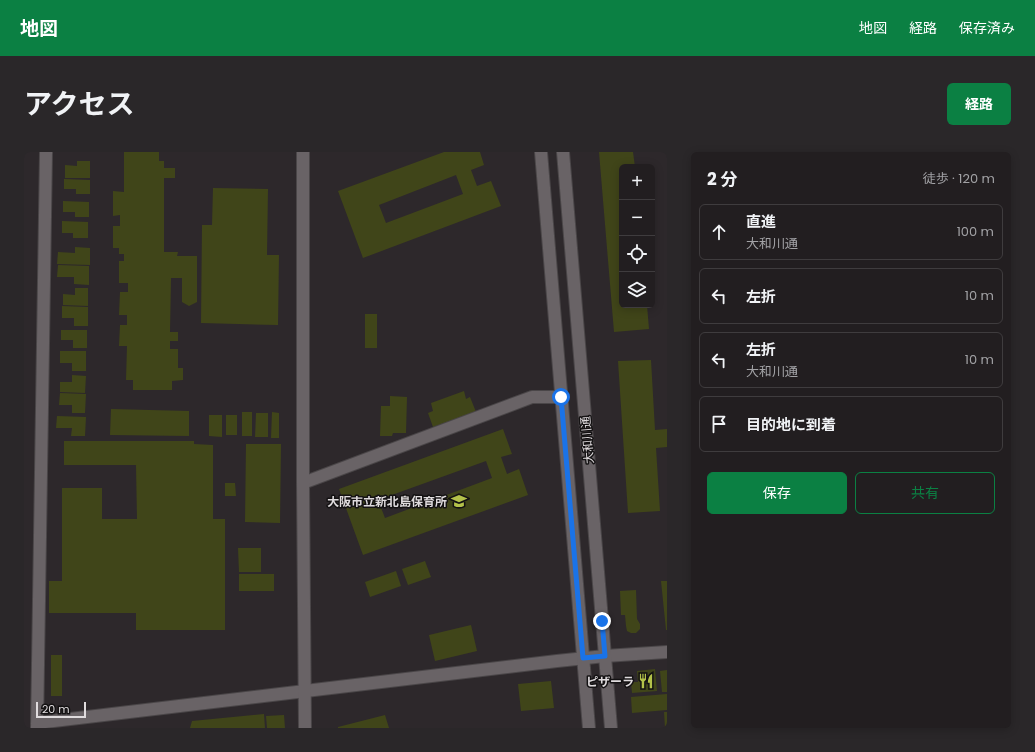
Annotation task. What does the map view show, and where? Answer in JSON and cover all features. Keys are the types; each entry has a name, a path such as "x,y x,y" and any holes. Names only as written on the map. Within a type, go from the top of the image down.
{"street":[{"path":"46,152 37,726 305,691 583,658 667,652"},
{"path":"303,152 305,728"},
{"name":"大和川通","path":"541,152 589,728"},
{"name":"大和川通","path":"563,152 611,728"},
{"path":"303,483 532,397 561,397"}],"building":[{"path":"124,152 159,152 159,161 164,161 164,168 175,168 175,178 164,178 164,252 178,252 177,256 197,256 197,302 189,306 182,302 182,278 171,278 170,332 178,332 178,341 170,341 170,349 178,349 178,368 183,368 183,380 172,381 172,390 133,390 133,380 126,380 127,346 119,346 120,325 127,325 127,315 119,315 120,292 128,292 128,283 119,283 119,261 124,261 124,254 119,254 119,248 113,248 113,226 120,226 120,215 113,216 113,191 124,192"},
{"path":"444,152 480,152 484,165 471,170 477,186 491,181 501,206 363,258 338,191","holes":["456,175 463,194 386,223 379,205"]},
{"path":"599,152 633,152 635,164 619,164 619,308 647,308 649,329 614,332"},
{"path":"77,161 90,161 90,178 65,178 65,165 77,166"},
{"path":"64,179 90,180 90,194 76,194 76,189 64,189"},
{"path":"213,188 268,189 267,255 279,255 278,325 201,323 202,225 212,225"},
{"path":"63,201 89,202 89,217 75,217 75,212 63,212"},
{"path":"62,221 88,222 88,238 73,238 73,233 62,233"},
{"path":"75,247 90,248 90,265 57,264 58,252 75,253"},
{"path":"58,265 89,266 89,285 74,284 74,277 57,277"},
{"path":"75,288 88,288 88,306 63,305 63,294 75,295"},
{"path":"62,306 88,307 88,326 74,326 74,318 62,318"},
{"path":"365,314 377,314 377,348 365,348"},
{"path":"61,330 87,330 87,348 73,348 73,340 61,340"},
{"path":"60,351 86,351 86,371 72,371 72,363 60,363"},
{"path":"651,360 655,430 667,429 667,447 656,448 660,511 628,513 618,361"},
{"path":"72,375 86,376 85,393 60,392 60,382 72,382"},
{"path":"464,391 466,399 470,397 476,412 433,427 428,413 433,411 431,403"},
{"path":"60,393 86,394 85,413 72,413 72,405 59,405"},
{"path":"390,396 407,397 406,433 393,433 392,436 380,436 381,406 390,406"},
{"path":"111,409 189,411 189,436 110,435"},
{"path":"242,412 252,412 252,436 242,436"},
{"path":"272,412 279,413 279,438 271,438"},
{"path":"256,413 268,413 268,437 255,437"},
{"path":"209,415 222,415 222,437 209,436"},
{"path":"226,415 237,415 237,435 226,435"},
{"path":"57,416 86,417 85,436 71,436 72,428 56,428"},
{"path":"503,429 512,454 501,457 507,474 519,469 528,495 363,555 339,489","holes":["486,461 492,478 385,518 378,500"]},
{"path":"64,441 194,441 194,444 213,445 213,519 225,519 225,630 136,630 136,613 49,613 49,581 62,581 62,488 102,488 102,519 137,519 136,465 64,465"},
{"path":"246,444 281,444 280,523 245,522"},
{"path":"225,483 235,483 236,496 225,496"},
{"path":"238,548 261,548 261,572 239,572"},
{"path":"425,561 431,577 408,585 402,569"},
{"path":"396,571 401,586 370,597 365,582"},
{"path":"239,574 274,574 274,591 239,591"},
{"path":"661,581 667,581 667,630 666,630"},
{"path":"636,590 637,619 640,624 640,629 636,633 631,633 627,631 625,615 621,615 620,591"},
{"path":"471,625 477,651 435,661 429,635"},
{"path":"51,655 62,655 62,696 51,696"},
{"path":"655,669 657,691 632,693 631,682 638,682 637,671"},
{"path":"667,670 667,692 662,692 660,671"},
{"path":"551,681 554,708 521,711 518,684"},
{"path":"667,694 667,710 632,713 631,697"},
{"path":"664,712 667,712 667,728 665,728"},
{"path":"264,714 265,728 190,728 192,721"},
{"path":"284,715 285,728 267,728 266,716"},
{"path":"385,715 389,728 338,728 338,727"}],"place":[{"name":"大阪市立新北島保育所","path":"459,501"},
{"name":"ピザーラ","path":"646,681"}],"route":[{"path":"561,397 583,658 605,656 602,621"}]}
